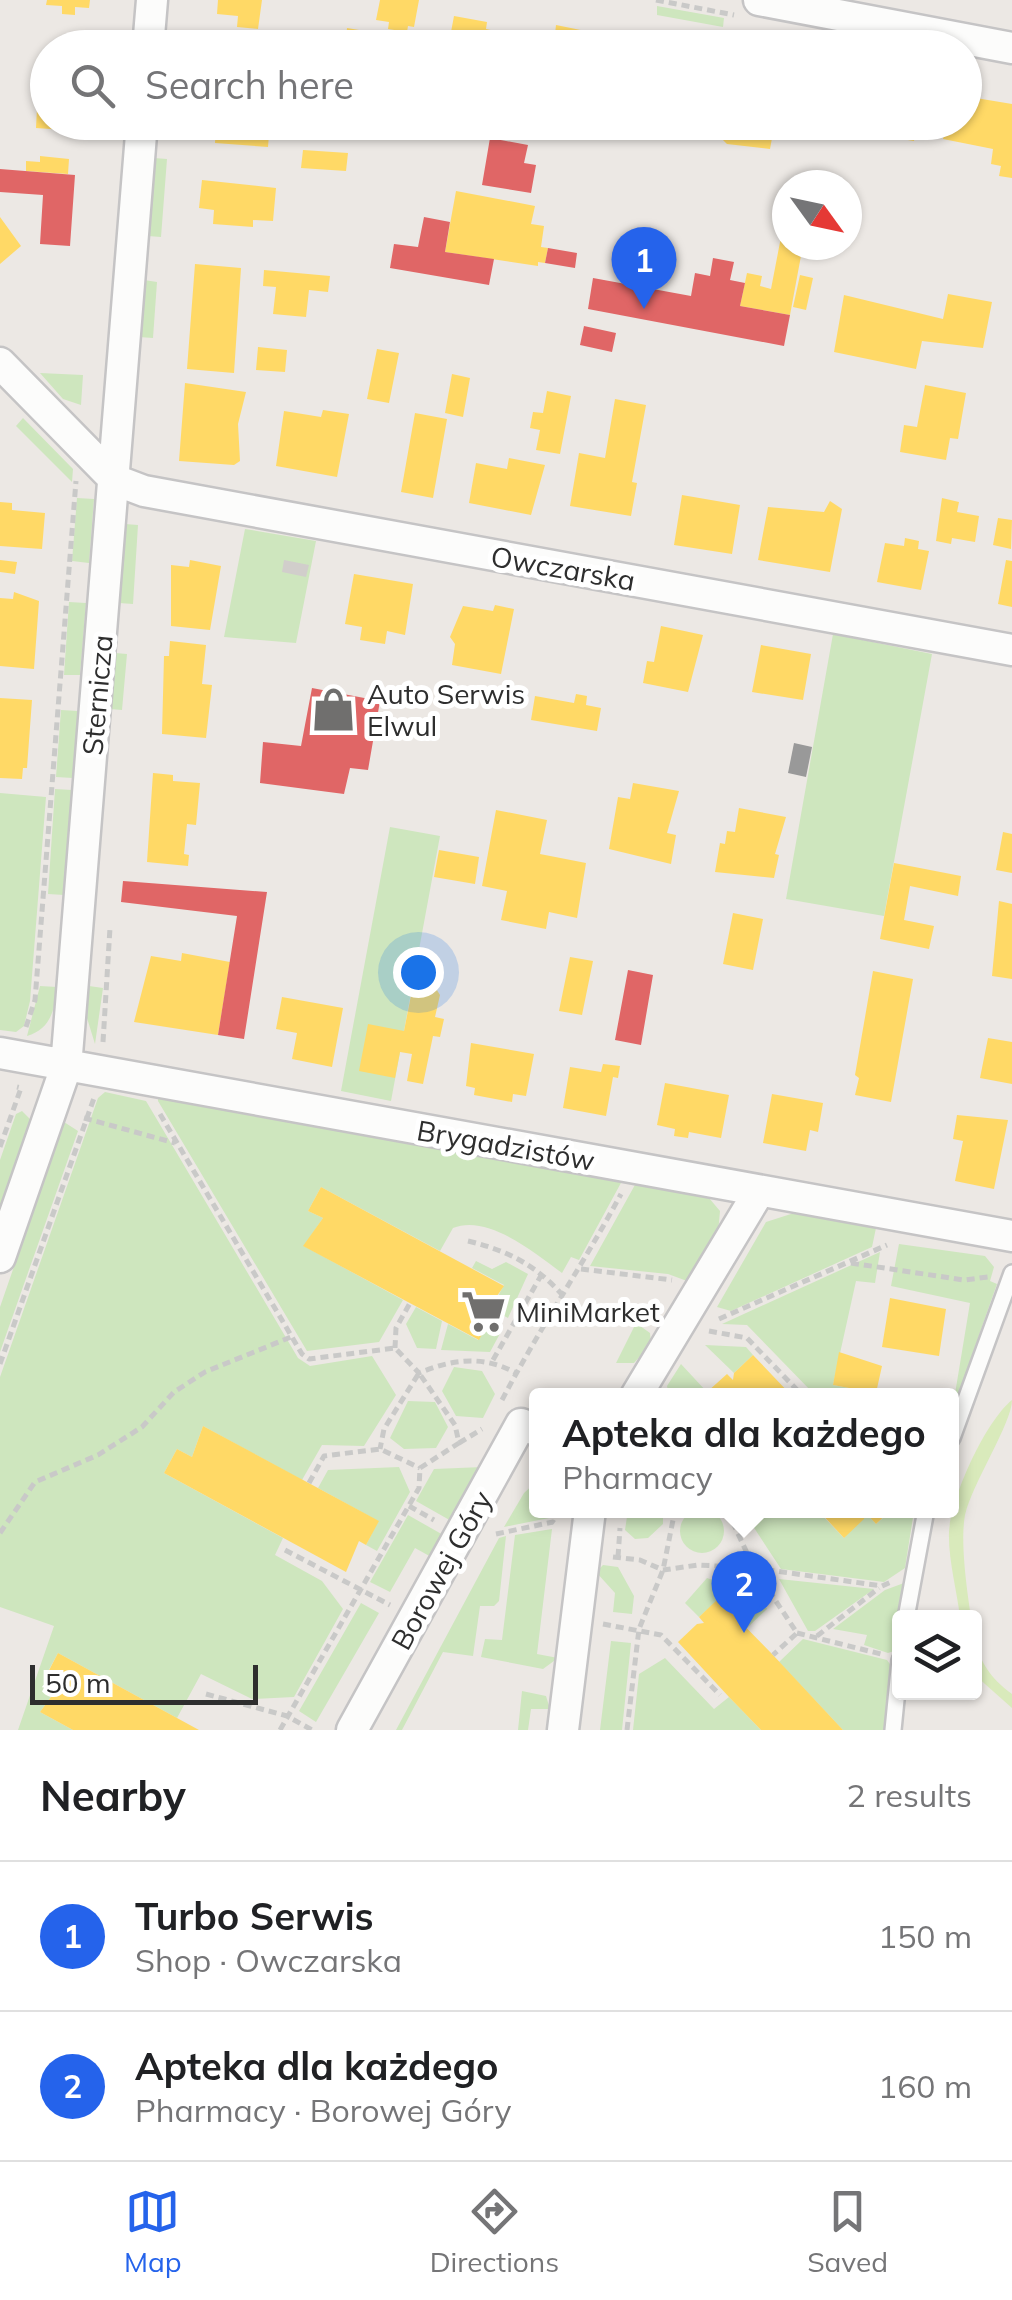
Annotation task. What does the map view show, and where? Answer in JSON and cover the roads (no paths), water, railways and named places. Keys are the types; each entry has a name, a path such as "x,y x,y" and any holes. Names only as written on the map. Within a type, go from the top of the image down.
{"street":[{"path":"150,30 152,0"},
{"path":"759,0 917,30"},
{"path":"982,42 1012,48"},
{"name":"Sternicza","path":"0,1257 66,1067 141,140"},
{"path":"0,363 114,480"},
{"name":"Owczarska","path":"114,480 144,491 1012,650"},
{"name":"Brygadzistów","path":"13,1054 66,1067 1012,1236"},
{"path":"641,1388 758,1192"},
{"name":"Borowej Góry","path":"352,1730 518,1421"},
{"path":"562,1730 589,1518"}],"lane":[{"path":"959,1416 1004,1274"},
{"path":"907,1610 924,1518"},
{"path":"893,1730 896,1700"}],"place":[{"name":"Turbo Serwis","path":"644,309"},
{"name":"Auto Serwis Elwul","path":"334,709"},
{"name":"MiniMarket","path":"483,1311"},
{"name":"Apteka dla każdego","path":"744,1633"}]}
